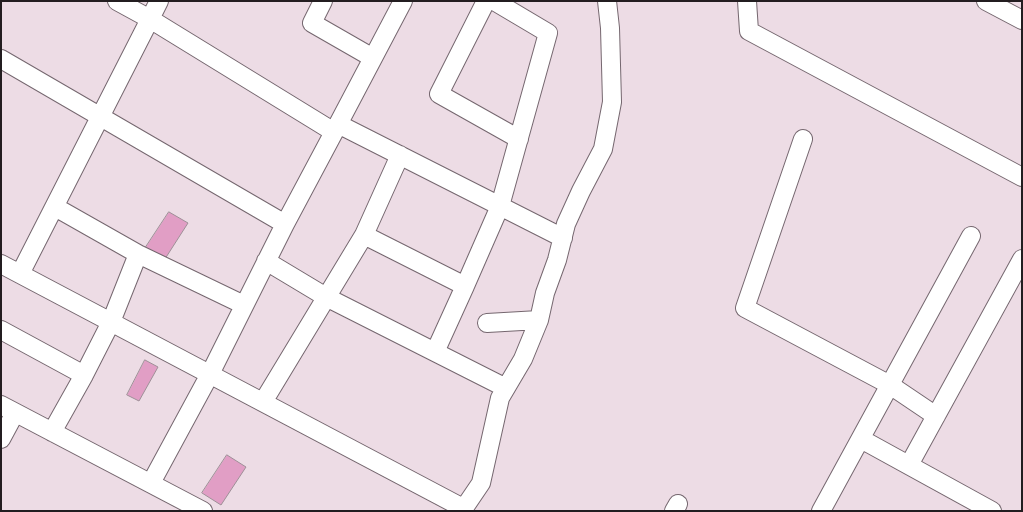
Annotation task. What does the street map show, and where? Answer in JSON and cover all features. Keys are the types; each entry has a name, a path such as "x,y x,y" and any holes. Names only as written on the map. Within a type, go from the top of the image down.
{"street":[{"path":"117,1 336,128 400,155 563,238"},
{"path":"20,274 159,1"},
{"path":"323,1 312,23 373,58"},
{"path":"151,483 210,374 285,224 403,1"},
{"path":"486,1 439,94 518,139"},
{"path":"435,352 500,206 548,33 494,1"},
{"path":"1,264 263,402 462,510 481,482 500,398 523,359 539,320 545,293 557,260 566,224 603,149 612,102 610,28 607,1"},
{"path":"747,1 749,30 1022,177"},
{"path":"986,1 1022,20"},
{"path":"1,59 285,224"},
{"path":"803,139 745,308 890,385 936,416"},
{"path":"263,402 364,236 400,155"},
{"path":"54,207 138,254 244,305"},
{"path":"364,236 465,286"},
{"path":"821,511 971,236"},
{"path":"52,432 111,322 138,254"},
{"path":"909,465 1022,259"},
{"path":"266,261 326,297 506,388"},
{"path":"487,324 539,320"},
{"path":"1,330 84,375"},
{"path":"1,439 8,409 203,511"},
{"path":"861,439 992,511"}],"building":[{"path":"169,212 188,223 163,262 144,250"},
{"path":"145,360 158,367 139,401 127,395"},
{"path":"227,455 246,467 221,505 202,493"}]}
